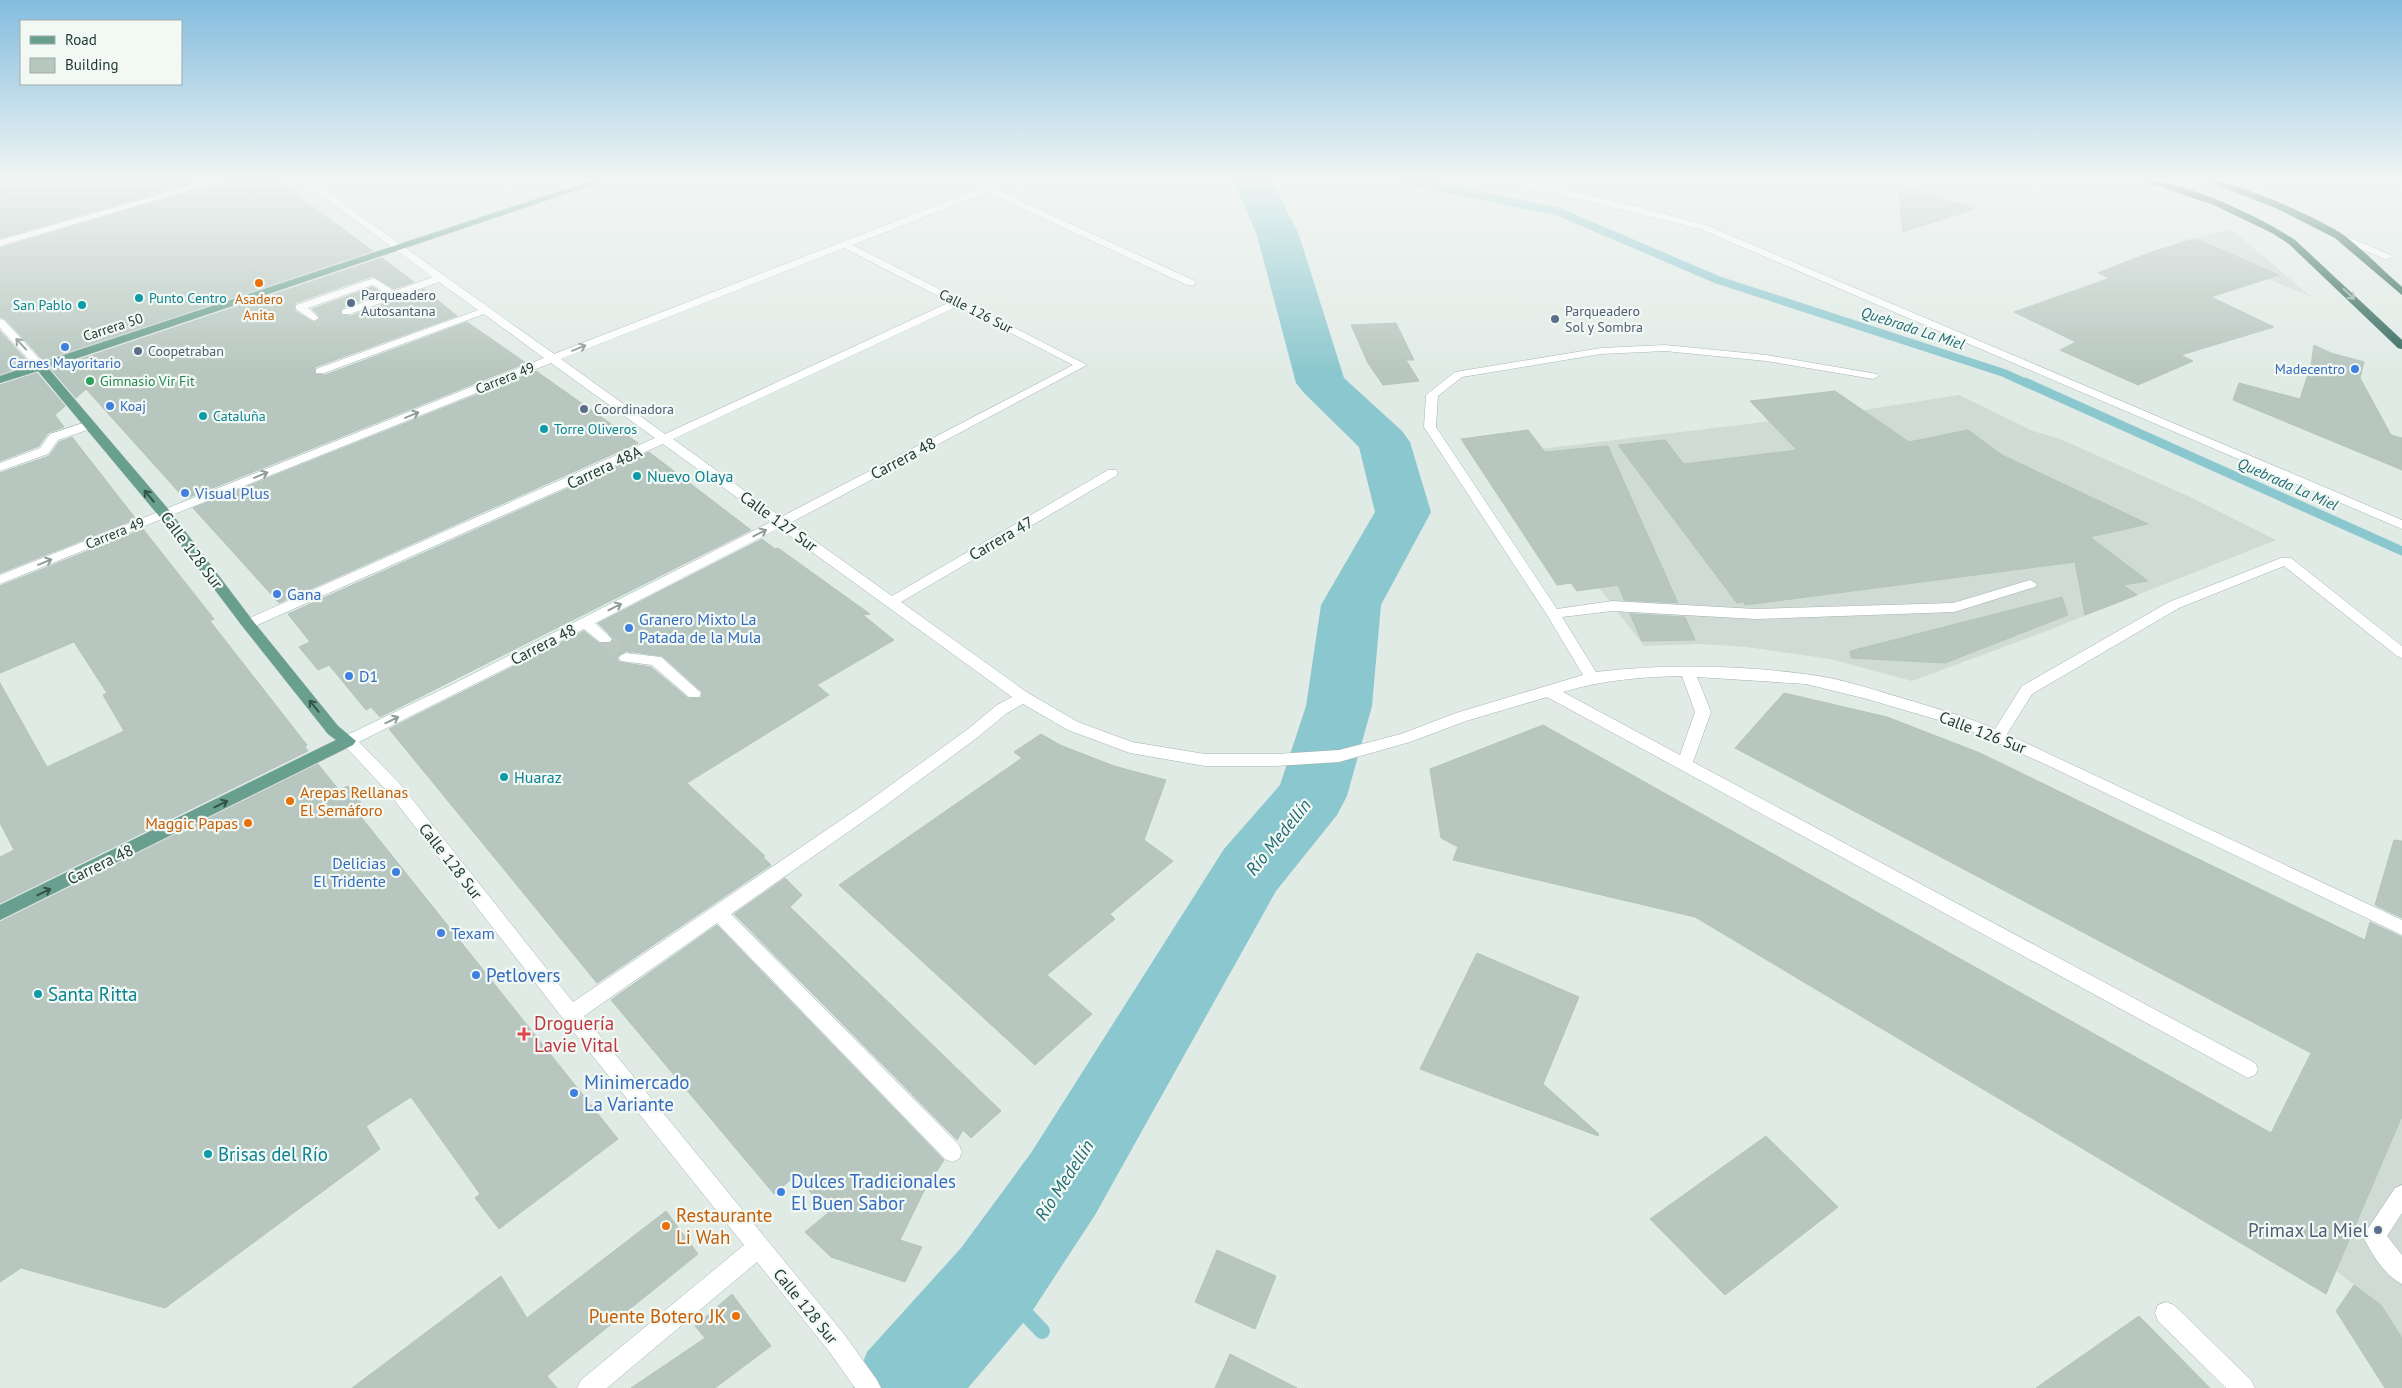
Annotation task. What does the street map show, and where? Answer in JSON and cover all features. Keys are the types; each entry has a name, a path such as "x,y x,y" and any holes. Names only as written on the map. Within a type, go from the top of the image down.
{"highway":[{"path":"2291,244 2333,279 2402,346"},
{"path":"2347,244 2402,292"}],"main road":[{"name":"Carrera 50","path":"0,380 413,244"},
{"name":"Calle 128 Sur","path":"41,367 164,513 248,624 333,730 348,741"},
{"name":"Carrera 48","path":"0,914 348,741"}],"street":[{"name":"Calle 127 Sur","path":"394,244 1023,697 1073,726 1090,733 1130,747 1205,760 1276,760 1339,756 1406,738 1539,692"},
{"name":"Calle 126 Sur","path":"844,244 1081,365"},
{"name":"Carrera 49","path":"0,580 164,513 844,244"},
{"path":"1106,244 1191,283"},
{"path":"1744,244 1974,342 2013,361 2402,525"},
{"path":"2357,244 2388,257"},
{"path":"346,312 442,278"},
{"path":"314,318 300,307 374,281 393,295"},
{"name":"Carrera 48A","path":"248,624 665,438 958,302"},
{"path":"320,371 486,310"},
{"name":"Calle 128 Sur","path":"0,322 41,367"},
{"path":"1592,678 1553,614 1430,427 1432,395 1459,374 1601,351 1665,348 1766,358 1873,376"},
{"name":"Carrera 48","path":"348,741 781,522 1081,365"},
{"path":"0,467 44,451 54,438 89,424"},
{"name":"Carrera 47","path":"891,602 1112,473"},
{"path":"1998,736 2027,690 2174,605 2286,561 2402,653"},
{"path":"1553,614 1612,606 1756,614 1954,607 2030,584"},
{"path":"585,622 605,639"},
{"path":"626,658 656,660 694,692"},
{"path":"1684,764 1703,712 1687,671"},
{"name":"Calle 126 Sur","path":"1539,692 1592,678 1643,672 1687,671 1806,679 1868,694 1967,723 2053,760 2402,928"},
{"path":"1539,692 1684,764 2248,1069"},
{"path":"571,1014 872,807 973,733 1002,709 1023,697"},
{"name":"Calle 128 Sur","path":"348,741 395,790 571,1014 836,1342 869,1388"},
{"path":"718,912 952,1152"},
{"path":"2402,1195 2374,1236 2402,1273"},
{"path":"589,1388 758,1247"},
{"path":"2166,1313 2243,1388"}],"shaded area":[{"path":"2180,244 2248,244 2310,296"},
{"path":"1959,395 2033,431 2060,439 2188,496 2276,540 2044,632 1912,681 1830,659 1746,647 1700,644 1644,646 1599,588 1577,591 1571,583 1557,585 1474,457 1864,410"},
{"name":"Primax La Miel","path":"2402,1116 2402,1338 2381,1305 2336,1271"}],"building":[{"path":"14,244 363,244 373,251 43,360 5,319 0,317 0,248"},
{"path":"2179,244 2207,244 2279,275 2211,297 2274,327 2181,355 2193,361 2138,385 2060,350 2076,342 2014,312 2110,278 2098,273 2154,251"},
{"path":"382,258 414,282 394,289 373,276 295,303 295,311 315,323 321,318 312,309 373,287 382,293 341,308 341,315 351,316 424,289 457,316 315,367 315,374 325,375 467,322 526,363 185,499 86,389 76,398 51,369"},
{"path":"1396,323 1414,360 1406,360 1419,381 1383,385 1368,363 1351,325"},
{"path":"0,331 30,364 0,374"},
{"path":"2314,345 2331,353 2364,362 2360,378 2391,435 2402,438 2402,470 2233,400 2239,383 2300,399 2311,365"},
{"path":"536,371 638,443 279,603 193,508"},
{"path":"37,373 65,406 55,415 64,427 48,433 39,446 0,461 0,385"},
{"path":"1835,391 1909,442 1968,430 2002,455 2148,524 2090,537 2148,581 2123,585 2137,595 2085,615 2075,562 1745,605 1744,602 1737,603 1618,445 1665,440 1684,464 1797,450 1750,401"},
{"path":"1528,430 1545,452 1608,446 1678,603 1624,600 1618,585 1577,591 1571,583 1557,585 1461,439"},
{"path":"72,437 136,519 0,573 0,473 49,456 59,442"},
{"path":"649,452 751,530 380,717 371,707 366,710 329,665 318,670 299,647 310,642 288,614"},
{"path":"143,529 214,619 210,621 307,745 305,747 308,751 0,903 0,857 14,850 0,823 0,683 47,767 124,731 103,695 107,693 74,642 0,673 0,586"},
{"path":"762,539 775,549 778,548 870,614 863,615 894,640 817,685 829,695 687,783 765,856 763,857 771,865 597,983 389,729 584,631 599,643 610,644 613,638 598,623","holes":["626,651 662,656 702,692 701,698 688,698 651,667 619,662 617,657"]},
{"path":"2062,597 2068,615 1945,663 1851,658 1850,651"},
{"path":"1630,614 1685,617 1695,640 1642,641"},
{"path":"1784,693 1887,717 1980,753 2365,940 2370,922 2402,937 2402,1116 2326,1294 1695,917 1453,860 1458,847 1441,838 1430,769 1543,725 2271,1133 2311,1053 1735,748"},
{"path":"1041,734 1060,745 1114,766 1166,780 1144,840 1173,861 1110,914 1115,919 1047,975 1092,1014 1035,1065 839,885 1022,758 1014,752"},
{"path":"318,764 339,790 348,786 366,809 358,813 618,1139 499,1229 475,1198 480,1194 411,1097 366,1126 380,1149 165,1308 21,1268 0,1282 0,922"},
{"path":"2394,840 2402,841 2402,918 2375,905"},
{"path":"785,878 802,895 790,907 1001,1111 971,1138 963,1130 957,1140 734,914"},
{"path":"717,925 944,1160 923,1193 900,1240 922,1247 905,1282 831,1257 805,1232 828,1213 796,1175 774,1194 611,1000"},
{"path":"1477,953 1579,997 1543,1084 1599,1134 1598,1136 1420,1069"},
{"path":"1766,1136 1838,1207 1725,1295 1650,1219"},
{"path":"666,1211 698,1254 547,1376 557,1388 352,1388 501,1276 527,1318"},
{"path":"1217,1250 1276,1276 1255,1329 1195,1302"},
{"path":"2354,1285 2381,1305 2402,1338 2402,1388 2385,1388 2336,1311"},
{"path":"732,1294 771,1346 715,1388 631,1388 705,1338 695,1326"},
{"path":"2139,1316 2210,1388 2036,1388"},
{"path":"1230,1354 1297,1388 1215,1388"}],"waterway":[{"name":"Río Medellín","path":"903,1388 995,1282 1063,1184 1250,870 1312,796 1339,706 1351,605 1403,512 1384,442 1321,383 1281,244"},
{"name":"Quebrada La Miel","path":"1633,244 1718,280 2004,373 2028,384"},
{"name":"Quebrada La Miel","path":"2025,382 2402,551"},
{"path":"995,1282 1042,1331"}],"tunnel":[{"path":"314,318 318,322 346,312"},
{"path":"605,639 609,642"},
{"path":"607,641 626,658"}],"place":[{"name":"Asadero Anita","path":"259,283"},
{"name":"Punto Centro","path":"139,298"},
{"name":"Parqueadero Autosantana","path":"351,303"},
{"name":"San Pablo","path":"82,305"},
{"name":"Parqueadero Sol y Sombra","path":"1555,319"},
{"name":"Carnes Mayoritario","path":"65,347"},
{"name":"Coopetraban","path":"138,351"},
{"name":"Madecentro","path":"2355,369"},
{"name":"Gimnasio Vir Fit","path":"90,381"},
{"name":"Koaj","path":"110,406"},
{"name":"Coordinadora","path":"584,409"},
{"name":"Cataluña","path":"203,416"},
{"name":"Torre Oliveros","path":"544,429"},
{"name":"Nuevo Olaya","path":"637,476"},
{"name":"Visual Plus","path":"185,493"},
{"name":"Gana","path":"277,594"},
{"name":"Granero Mixto La Patada de la Mula","path":"629,628"},
{"name":"D1","path":"349,676"},
{"name":"Huaraz","path":"504,777"},
{"name":"Arepas Rellanas El Semáforo","path":"290,801"},
{"name":"Maggic Papas","path":"248,823"},
{"name":"Delicias El Tridente","path":"396,872"},
{"name":"Texam","path":"441,933"},
{"name":"Petlovers","path":"476,975"},
{"name":"Santa Ritta","path":"38,994"},
{"name":"Droguería Lavie Vital","path":"524,1034"},
{"name":"Minimercado La Variante","path":"574,1093"},
{"name":"Brisas del Río","path":"208,1154"},
{"name":"Dulces Tradicionales El Buen Sabor","path":"781,1192"},
{"name":"Restaurante Li Wah","path":"666,1226"},
{"name":"Primax La Miel","path":"2378,1230"},
{"name":"Puente Botero JK","path":"736,1316"}]}
